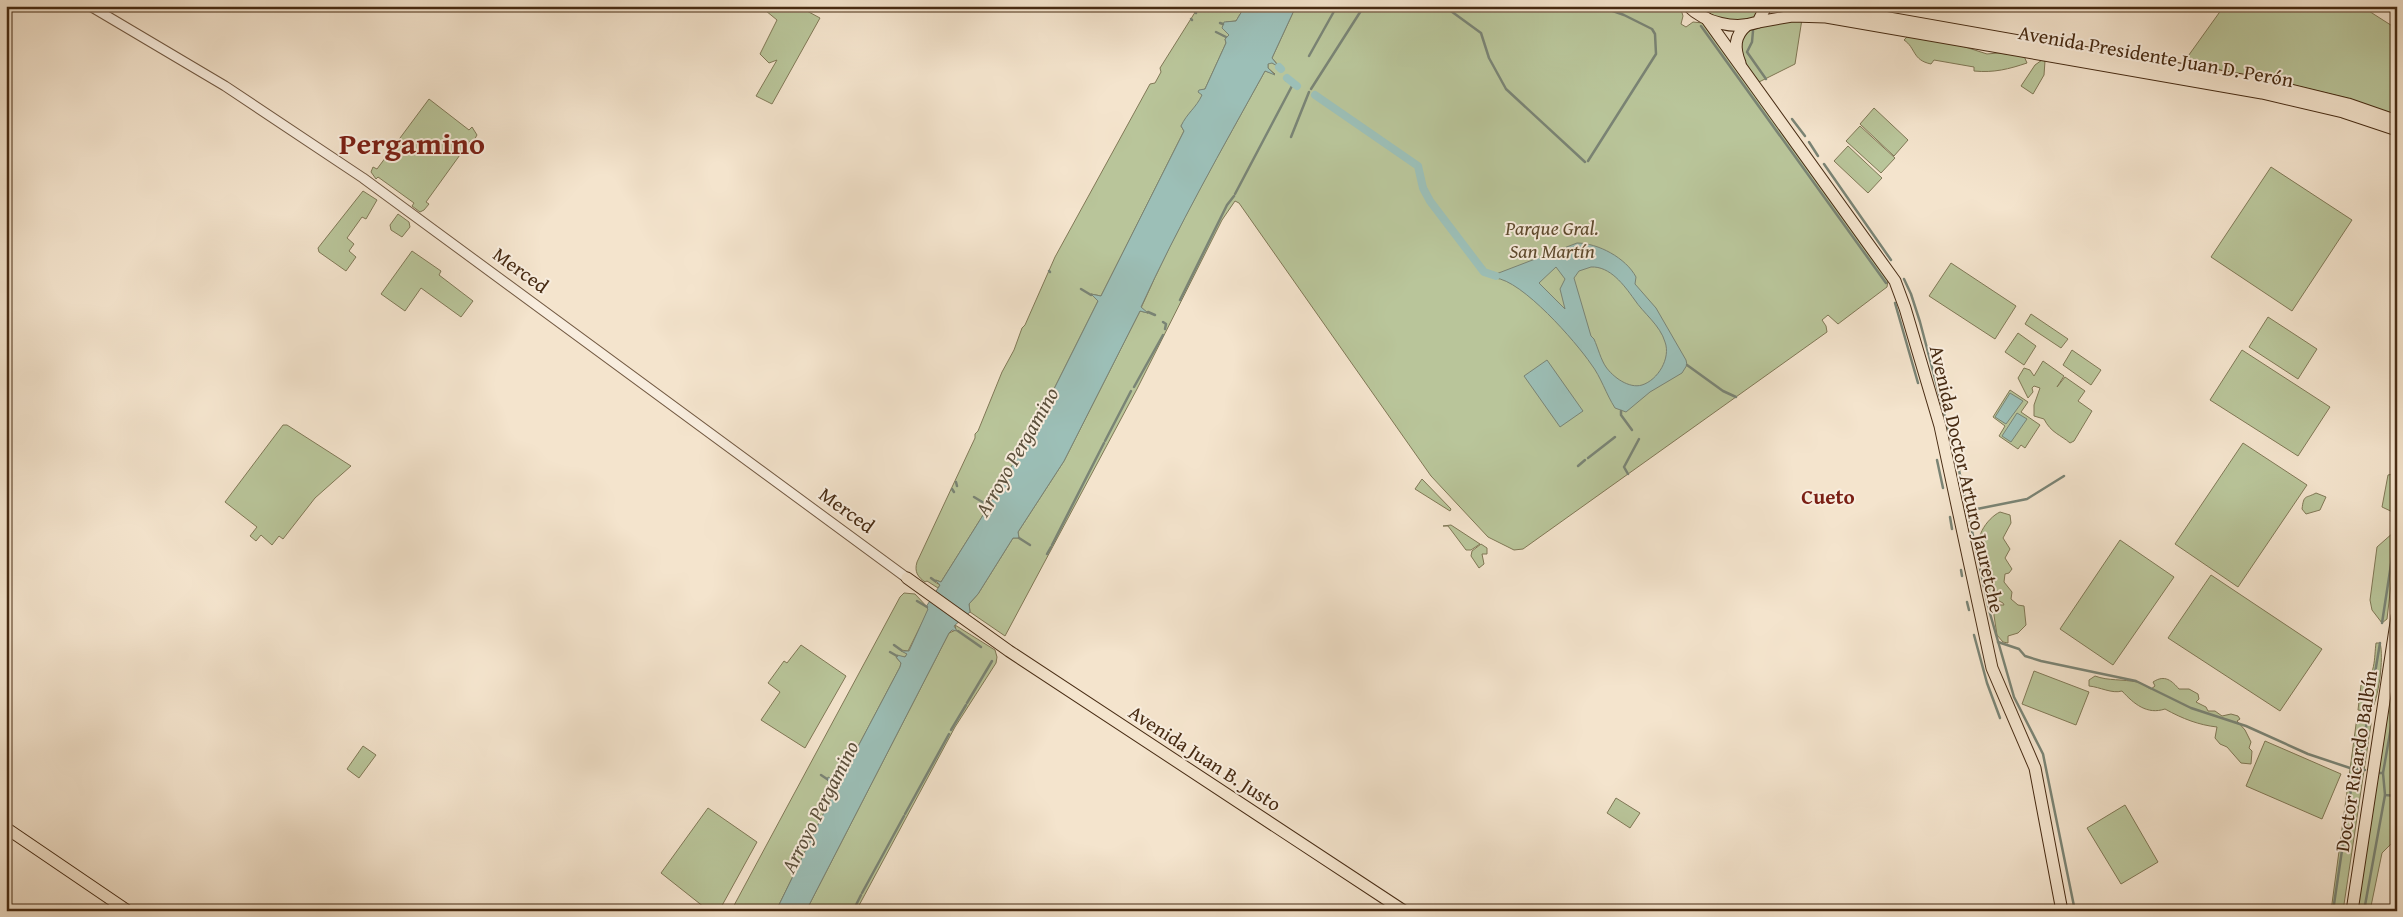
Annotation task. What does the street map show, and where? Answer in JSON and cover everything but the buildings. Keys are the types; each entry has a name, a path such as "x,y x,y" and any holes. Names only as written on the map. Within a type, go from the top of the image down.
{"main road":[{"name":"Avenida Presidente Juan D. Perón","path":"1688,6 1706,18 1722,23 1752,23 1792,16 1826,17 2262,93 2343,112 2397,130"},
{"path":"1752,23 1766,6"},
{"name":"Avenida Presidente Juan D. Perón","path":"1821,6 2270,85 2348,104 2397,121"},
{"name":"Avenida Doctor Arturo Jauretche","path":"1706,18 1727,51 1741,67 1895,281 1906,308 1940,426 1992,668 2036,768 2062,911"},
{"name":"Avenida Doctor Arturo Jauretche","path":"1741,67 1735,46 1736,37 1752,23"},
{"name":"Avenida Juan B. Justo","path":"911,581 986,635 1404,911"},
{"name":"Doctor Ricardo Balbín","path":"2352,911 2397,616"},
{"path":"6,828 128,911"}],"street":[{"name":"Merced","path":"90,6 225,86 363,178 911,581"}],"green space":[{"path":"760,6 807,6 807,11 820,18 772,104 756,96 777,60 769,63 760,54 777,20"},
{"path":"1199,6 1245,6 1236,21 1226,22 1229,35 1225,39 1226,43 1205,89 1200,91 1203,94 1195,110 1192,110 1181,126 1184,131 1101,296 1091,294 1098,301 1038,421 990,503 983,504 986,508 985,512 941,582 936,580 935,582 940,585 938,588 927,581 925,582 917,574 917,562 975,438 975,434 978,431 1002,372 1014,350 1022,328 1055,257 1150,84 1155,83 1161,72 1160,68"},
{"name":"Parque Gral. San Martín","path":"1296,6 1680,6 1683,16 1681,24 1686,27 1693,22 1703,23 1888,280 1887,287 1838,324 1828,315 1822,320 1827,332 1523,549 1514,550 1488,537 1431,476 1239,203 1235,201 1222,220 1137,389 1005,636 970,612 969,604 978,594 1013,538 1019,538 1018,532 1064,461 1140,311 1148,313 1141,308 1200,188 1265,71 1275,74 1268,68 1268,64 1270,62 1279,66 1272,58"},
{"path":"1695,6 1762,6 1758,16 1750,19 1734,20 1718,17"},
{"path":"2224,6 2361,6 2397,29 2397,116 2351,99 2261,75 2251,77 2188,66 2186,59"},
{"path":"1802,19 1795,64 1759,82 1741,51 1741,37 1747,32 1762,26"},
{"path":"1908,36 1956,44 1987,54 1998,53 2024,56 2027,63 1995,71 1974,71 1974,67 1934,60 1931,64 1917,57 1904,40"},
{"path":"2042,60 2045,61 2044,75 2033,94 2021,86 2035,65"},
{"path":"429,99 469,130 472,127 477,135 473,142 470,141 426,202 429,204 420,212 412,206 414,203 378,177 376,179 371,172 373,167 377,169"},
{"path":"1874,108 1908,140 1894,156 1860,124"},
{"path":"1860,126 1895,158 1881,173 1846,141"},
{"path":"1848,146 1882,178 1868,193 1834,161"},
{"path":"2271,167 2352,220 2292,311 2211,257"},
{"path":"363,191 377,200 366,219 362,217 347,238 354,244 349,251 356,257 346,271 319,252 318,248"},
{"path":"398,214 409,222 410,227 402,237 391,230 390,225"},
{"path":"412,251 441,271 439,275 473,301 461,317 421,288 405,311 381,294"},
{"path":"1951,263 2016,306 1995,339 1929,296"},
{"path":"2031,314 2068,339 2061,348 2025,324"},
{"path":"2268,317 2317,349 2298,379 2249,347"},
{"path":"2018,333 2036,346 2024,365 2005,352"},
{"path":"2072,350 2101,370 2091,385 2063,365"},
{"path":"2242,350 2330,407 2298,456 2210,400"},
{"path":"2043,361 2064,376 2057,387 2065,377 2085,391 2078,401 2092,411 2074,441 2070,443 2053,431 2044,419 2034,416 2034,405 2040,388 2034,386 2032,388 2033,392 2028,398 2018,378 2024,368 2030,370 2034,376"},
{"path":"2010,390 2028,402 2021,412 2040,425 2025,448 2021,445 2018,449 1999,436 2005,426 1993,417"},
{"path":"283,425 287,425 351,466 315,498 283,539 279,536 272,545 261,535 256,541 250,536 257,527 225,502"},
{"path":"2243,443 2307,485 2238,587 2175,544"},
{"path":"2397,473 2397,514 2382,507 2388,475"},
{"path":"1422,479 1451,509 1450,511 1415,489"},
{"path":"2316,493 2326,497 2320,510 2306,514 2302,509 2303,501"},
{"path":"2000,512 2010,515 2011,523 2003,538 2010,549 2005,558 2012,569 2009,573 2005,574 2004,582 2012,592 2011,599 2018,605 2024,606 2026,625 2018,633 2008,636 2008,643 2003,642 1997,635 1993,609 1997,605 2004,605 1990,596 1986,563 1983,561 1983,554 1979,543 1982,530 1986,524"},
{"path":"1451,525 1480,544 1471,550 1466,550 1448,526 1443,526"},
{"path":"2394,532 2397,532 2387,619 2382,623 2372,610 2370,600 2377,547"},
{"path":"2120,540 2174,577 2113,665 2060,629"},
{"path":"1481,544 1487,548 1487,554 1482,554 1484,564 1479,568 1471,556 1472,551"},
{"path":"2211,575 2322,649 2280,711 2168,638"},
{"path":"904,593 915,594 929,609 908,651 901,650 907,654 905,657 896,657 901,663 900,667 843,775 838,781 833,778 829,784 835,790 776,911 731,911 900,597"},
{"path":"955,625 995,650 996,663 955,727 856,911 806,911 949,633 956,630"},
{"path":"2376,643 2380,643 2381,658 2376,698 2370,712 2358,710 2361,685 2366,682 2372,672"},
{"path":"801,645 846,676 805,748 761,720 780,692 768,683 784,661 787,663"},
{"path":"2034,671 2089,692 2076,725 2022,704"},
{"path":"2397,674 2397,838 2382,853 2370,911 2357,911 2393,679"},
{"path":"2095,676 2105,679 2137,682 2151,689 2155,686 2153,682 2165,679 2171,681 2179,689 2189,689 2198,694 2199,699 2196,702 2206,707 2208,711 2215,711 2222,716 2231,714 2238,716 2240,719 2237,721 2245,730 2251,742 2249,748 2252,751 2251,764 2241,763 2227,747 2220,744 2215,738 2217,727 2191,721 2165,709 2152,711 2141,707 2122,691 2114,692 2089,686 2089,680"},
{"path":"2357,717 2370,720 2371,724 2343,911 2331,911"},
{"path":"2265,741 2341,774 2322,819 2246,786"},
{"path":"363,746 376,755 359,778 347,769"},
{"path":"1616,798 1640,813 1630,828 1607,813"},
{"path":"2125,805 2158,862 2121,884 2087,828"},
{"path":"708,808 757,842 719,911 709,911 661,873"}],"water":[{"path":"1245,6 1296,6 1272,58 1279,67 1272,63 1268,64 1268,68 1275,75 1265,71 1185,217 1141,307 1148,313 1140,311 1064,461 1018,532 1019,538 1013,538 978,594 969,604 970,612 954,626 957,631 952,630 949,633 806,911 776,911 835,790 827,780 828,777 838,781 843,775 900,667 901,663 896,657 897,655 905,657 907,654 901,651 909,651 928,609 926,607 940,585 935,580 941,582 985,512 986,508 983,504 990,503 1038,421 1098,301 1091,294 1101,296 1184,131 1181,126 1202,95 1198,92 1199,90 1205,89 1226,43 1225,39 1229,35 1222,28 1224,22 1236,21"},
{"path":"1577,243 1594,246 1611,253 1626,264 1636,277 1635,284 1656,308 1686,360 1687,365 1682,373 1650,392 1626,412 1615,408 1595,369 1561,328 1519,289 1506,281 1495,278 1496,274","holes":["1556,267 1565,279 1560,289 1565,309 1539,283","1591,267 1604,270 1616,277 1663,336 1666,348 1665,361 1658,373 1642,385 1627,384 1613,375 1606,367 1591,336 1574,278 1579,271"]},
{"path":"1547,360 1583,411 1560,427 1524,376"},
{"path":"2010,393 2023,401 2006,424 1995,417"},
{"path":"2017,413 2027,419 2011,442 2002,436"}],"waterway":[{"path":"1309,56 1337,6"},
{"path":"1311,89 1364,6"},
{"path":"1444,6 1481,33 1489,58 1506,89 1585,162"},
{"path":"1588,161 1656,54 1655,34 1652,29 1624,15 1599,6"},
{"path":"1701,26 1886,283"},
{"path":"1753,31 1752,42 1747,52 1766,79"},
{"path":"1216,32 1226,37"},
{"path":"1287,78 1297,86"},
{"path":"1235,194 1293,84"},
{"path":"1291,137 1309,92"},
{"path":"1315,95 1418,166 1423,188 1430,201 1484,272 1496,276"},
{"path":"1792,119 1805,136"},
{"path":"1809,142 1818,156"},
{"path":"1824,164 1891,260"},
{"path":"1180,300 1227,205 1234,196"},
{"path":"1904,279 1920,322 1955,454"},
{"path":"1081,289 1091,295"},
{"path":"1895,303 1918,383"},
{"path":"1148,312 1155,315"},
{"path":"1163,322 1166,324 1165,329"},
{"path":"1134,387 1163,335"},
{"path":"1687,365 1723,391 1736,397"},
{"path":"1105,441 1131,391"},
{"path":"1621,411 1621,415 1632,430"},
{"path":"1588,458 1615,437"},
{"path":"1628,474 1624,467 1639,439"},
{"path":"1052,545 1104,443"},
{"path":"1578,466 1585,460"},
{"path":"1937,460 1943,488"},
{"path":"1957,461 1989,610 2014,697 2043,754 2075,911"},
{"path":"1967,511 2027,499 2064,476"},
{"path":"956,482 957,486"},
{"name":"Arroyo Pergamino","path":"974,497 984,503"},
{"path":"1950,517 1952,529"},
{"path":"2382,623 2396,532"},
{"path":"1019,538 1030,545"},
{"path":"1047,554 1051,547"},
{"path":"1961,570 1962,576"},
{"path":"931,578 935,581"},
{"path":"917,601 927,607"},
{"path":"1967,602 1969,610"},
{"path":"958,631 981,647"},
{"path":"1974,635 1987,683 2000,718"},
{"path":"1998,642 2019,649 2025,656 2041,661 2136,681 2191,708 2246,726 2308,754 2350,768 2365,770"},
{"path":"2369,709 2380,643"},
{"path":"894,645 901,650"},
{"path":"890,652 897,656"},
{"path":"967,703 992,661"},
{"path":"2383,773 2397,693"},
{"path":"951,730 966,705"},
{"path":"2359,769 2367,721"},
{"path":"905,814 949,734"},
{"path":"2333,911 2354,769"},
{"path":"2377,773 2383,773 2385,795 2397,796"},
{"name":"Arroyo Pergamino","path":"821,775 827,779"},
{"path":"2364,911 2385,795"},
{"path":"862,893 904,816"},
{"path":"853,911 861,895"}],"district":[{"name":"Pergamino","path":"412,144"},
{"name":"Cueto","path":"1828,497"}]}
